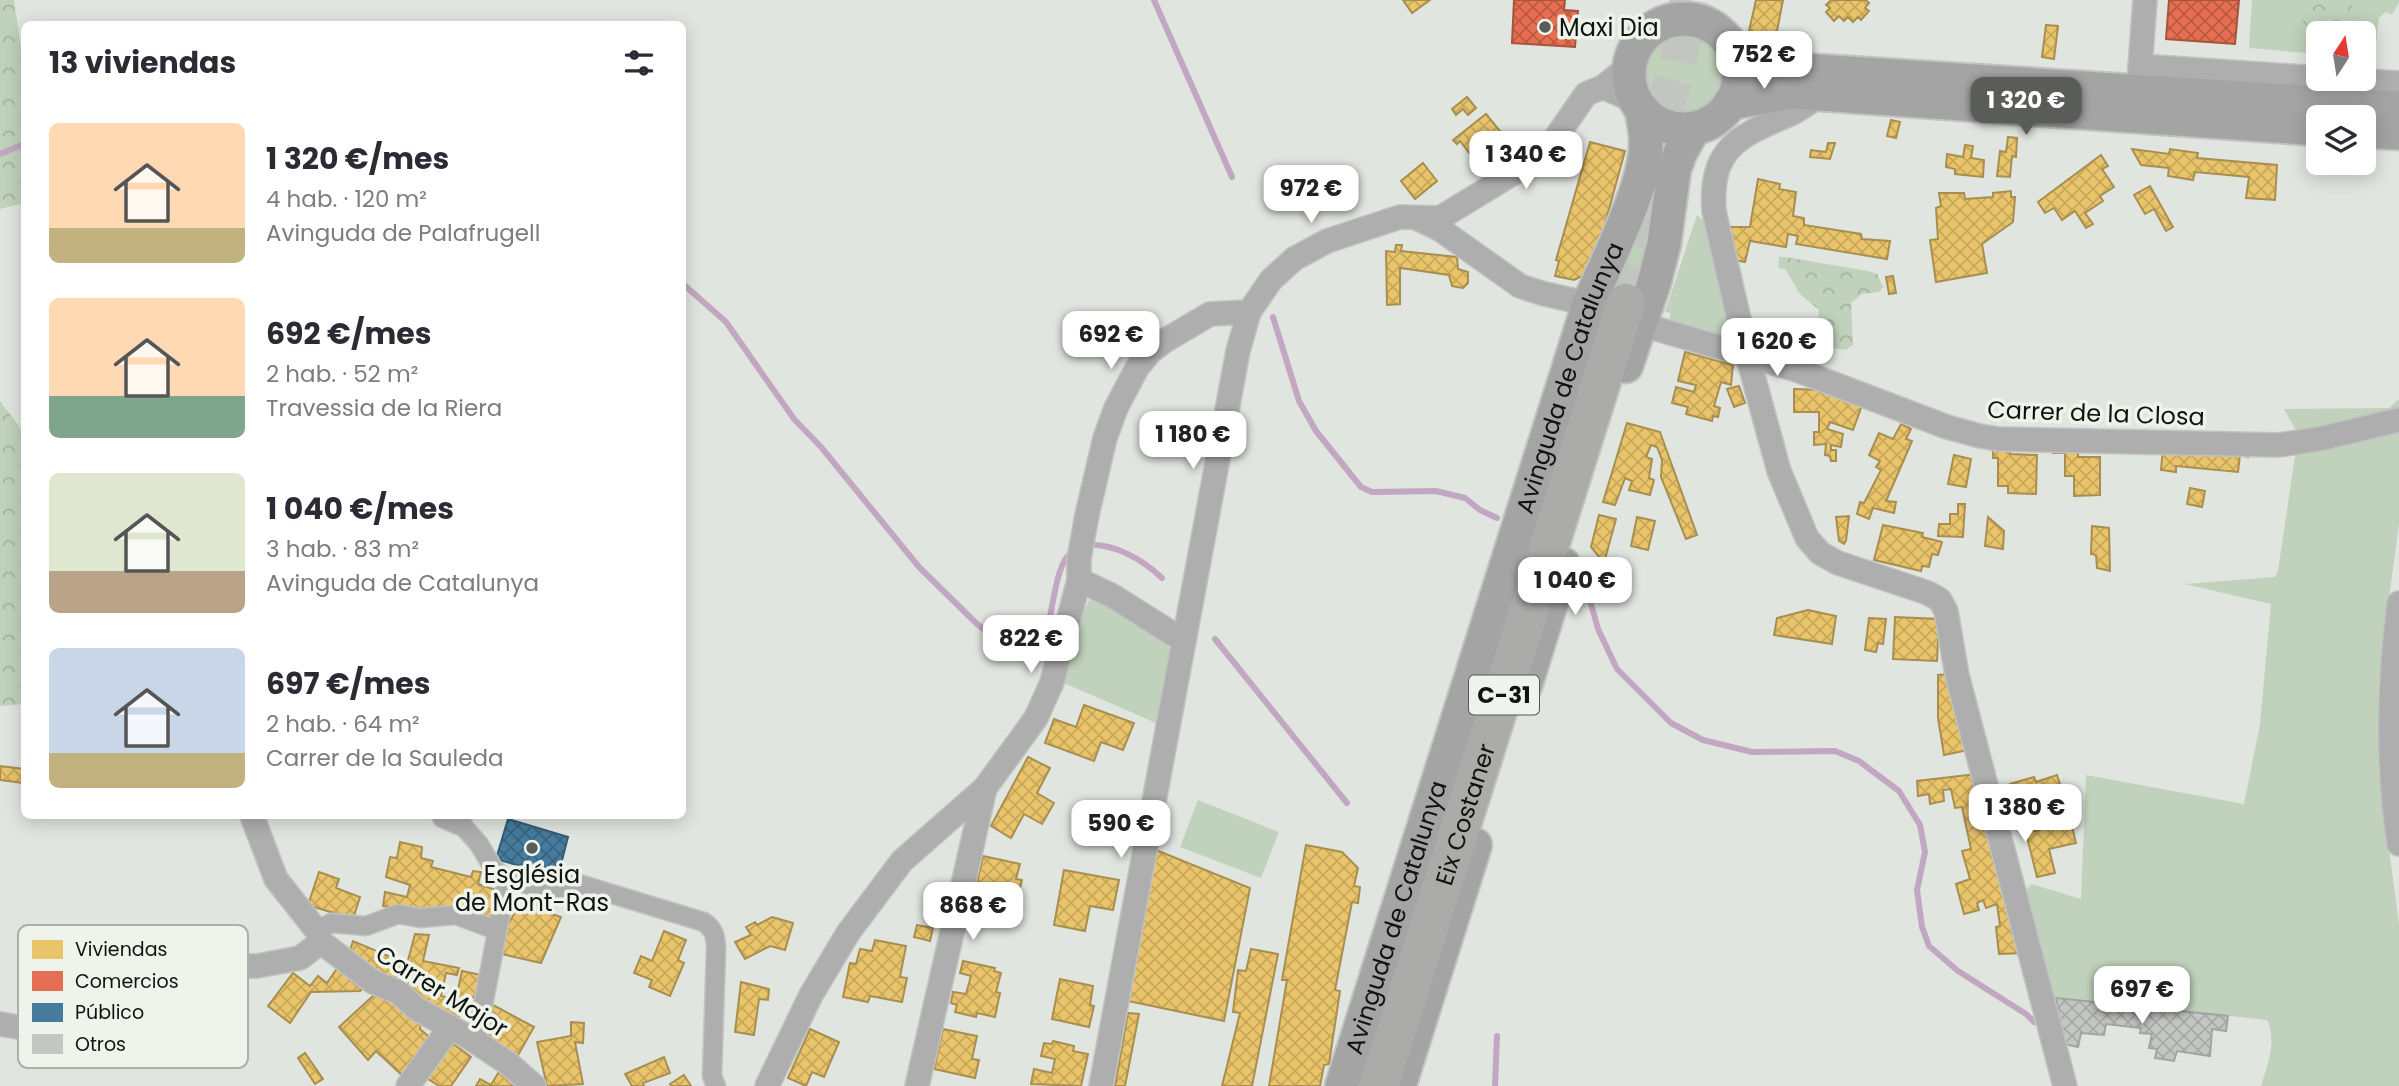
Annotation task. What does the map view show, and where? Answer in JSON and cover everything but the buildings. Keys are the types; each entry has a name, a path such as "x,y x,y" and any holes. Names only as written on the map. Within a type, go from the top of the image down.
{"highway":[{"name":"Eix Costaner","path":"1359,1086 1615,309"},
{"name":"Eix Costaner","path":"1379,1086 1615,309"}],"main road":[{"path":"1721,0 1732,52 1738,85 1730,103 1711,122 1694,128 1660,123 1639,106 1630,85 1629,66 1637,43 1677,11 1711,26 1732,52 2139,79 2399,108"},
{"path":"1730,103 1792,92 2306,128"},
{"name":"Avinguda de Catalunya","path":"1399,1086 1615,309 1619,237 1639,180 1646,143 1639,106"},
{"name":"Avinguda de Catalunya","path":"1342,1086 1615,309 1664,244 1674,170 1679,153 1694,128"},
{"path":"2376,132 2399,133"}],"street":[{"path":"2145,0 2139,79 2306,78"},
{"path":"1101,1086 1238,351 1249,312 1281,269 1327,241 1400,217 1440,218 1512,174 1550,146 1586,94 1603,87 1629,66"},
{"path":"2376,82 2399,83"},
{"path":"1603,87 1639,106"},
{"path":"1824,95 1752,131 1730,146 1716,178 1714,211 1747,354 1779,471 1807,538 1820,553 1838,563 1928,593 1940,600 1946,611 1957,674 2065,1086"},
{"name":"Carrer de la Closa","path":"1418,218 1441,230 1520,286 1615,309 1797,370 1965,433 1998,439 2278,445 2319,439 2399,420"},
{"path":"767,1086 811,995 848,933 902,861 985,788 1036,718 1052,682 1079,570 1105,438 1116,408 1137,368 1151,351 1210,314 1249,312"},
{"path":"1079,570 1111,595 1184,641"},
{"path":"2399,603 2394,642 2392,738 2399,844"},
{"path":"917,1086 985,788"},
{"path":"951,816 974,839"},
{"name":"Carrer Major","path":"253,819 276,879 319,937 373,982 398,992 404,1000 476,1042 509,1064 534,1086"},
{"path":"452,819 479,844 493,868 506,880 559,891 565,891 576,883 704,922 712,928 716,951 712,1076 716,1086"},
{"path":"476,1042 506,880"},
{"path":"248,966 300,958 331,923 366,926 398,914 420,918 456,915 496,930"},
{"path":"0,1024 18,1027"},
{"path":"408,1086 450,1027"}],"green space":[{"path":"0,0 14,0 21,48 21,204 0,209"},
{"path":"2252,0 2399,0 2392,15 2386,12 2379,18 2376,44 2376,21 2306,21 2306,53 2249,48"},
{"path":"2285,0 2347,0 2358,15 2359,21 2306,21 2306,25"},
{"path":"1684,29 1701,33 1716,42 1725,57 1729,74 1725,91 1716,106 1701,115 1684,119 1667,115 1652,106 1643,91 1639,74 1643,57 1652,42 1667,33"},
{"path":"1668,159 1634,307 1604,283"},
{"path":"1697,215 1706,223 1730,330 1724,337 1667,325 1671,313 1665,312"},
{"path":"1779,257 1877,274 1883,287 1879,292 1862,294 1851,303 1853,345 1845,350 1826,347 1821,341 1818,309 1801,295 1785,269 1778,268"},
{"path":"2399,399 2399,417 2298,434 2284,409 2389,408"},
{"path":"0,401 21,429 21,704 0,706"},
{"path":"2399,426 2399,524 2383,643 2379,774 2399,924 2399,1086 2261,1086 2271,1044 2267,1020 2052,997 2025,892 2031,884 2081,899 2086,775 2244,804 2260,724 2271,604 2185,584 2275,577 2296,449"},
{"path":"1095,595 1170,649 1156,723 1064,683 1079,622 1089,601"},
{"path":"1198,800 1279,832 1261,878 1180,847"}],"waterway":[{"path":"1154,0 1232,177"},
{"path":"0,154 21,145"},
{"path":"686,287 726,322 794,419 821,447 919,567 977,624 1011,650 1030,656 1039,649 1048,628 1061,570 1066,558 1073,551"},
{"path":"1273,317 1299,401 1316,431 1361,487 1372,492 1436,491 1465,498 1480,510 1497,518"},
{"path":"1086,545 1107,547 1127,554 1162,578"},
{"path":"1583,575 1598,629 1617,669 1671,723 1703,740 1752,752 1835,751 1859,761 1899,791 1920,825 1925,852 1917,890 1922,927 1929,946 1958,971 2026,1014 2034,1022"},
{"path":"1215,639 1347,803"},
{"path":"1495,1086 1497,1036"}],"tunnel":[{"path":"1646,171 1677,67 1689,0"},
{"path":"1626,303 1665,182"}],"place":[{"name":"Maxi Dia","path":"1545,27"},
{"name":"Església de Mont-Ras","path":"532,848"}]}
